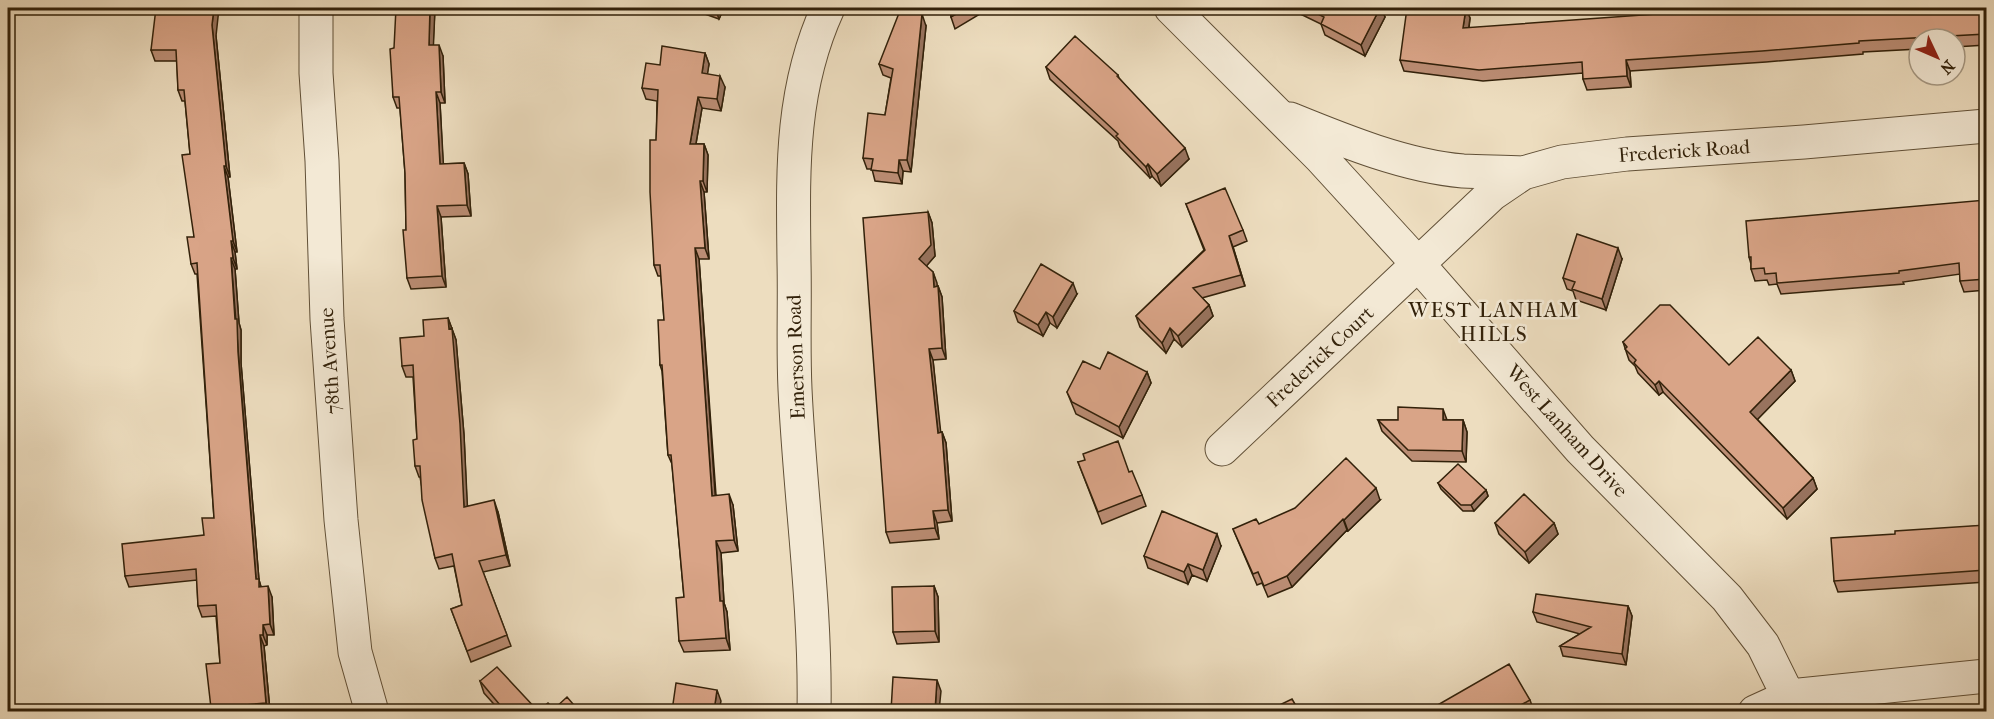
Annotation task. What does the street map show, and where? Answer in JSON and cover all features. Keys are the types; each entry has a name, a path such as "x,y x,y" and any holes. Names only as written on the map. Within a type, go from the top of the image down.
{"street":[{"name":"78th Avenue","path":"316,8 316,73 322,161 327,320 341,520 355,652 372,711"},
{"name":"Emerson Road","path":"814,711 811,595 795,388 793,174 800,93 815,35 828,8"},
{"name":"West Lanham Drive","path":"1171,8 1321,158 1418,264 1580,449 1727,598 1763,645 1793,704"},
{"path":"1276,114 1369,150 1415,162 1461,171 1523,173"},
{"name":"Frederick Road","path":"1418,264 1492,194 1523,173 1562,162 1627,154 1986,126"},
{"name":"Frederick Court","path":"1222,449 1418,264"},
{"path":"1755,711 1986,676"}],"building":[{"path":"156,8 214,8 212,25 233,241 231,241 233,258 231,258 235,319 237,319 256,579 259,579 259,587 268,586 270,624 263,625 263,635 260,635 266,703 211,708 206,664 220,663 216,605 198,606 196,569 125,576 122,544 204,535 202,518 214,518 197,263 191,264 187,237 194,237 182,155 190,154 184,90 178,90 176,50 151,50"},
{"path":"396,8 430,8 429,45 439,45 441,92 436,92 440,164 464,163 467,205 437,206 442,276 407,278 403,230 406,230 405,173 399,97 393,97 390,49 394,48"},
{"path":"901,8 922,14 907,160 899,160 898,173 871,170 873,159 863,158 868,113 885,115 893,69 879,64"},
{"path":"950,8 967,8 951,17"},
{"path":"1306,8 1380,8 1361,45 1321,24 1324,17"},
{"path":"1407,8 1466,8 1463,28 1740,8 1986,8 1986,34 1967,35 1967,27 1907,27 1907,38 1626,60 1627,76 1583,79 1582,62 1479,70 1400,60"},
{"path":"1075,36 1118,75 1185,148 1157,174 1148,164 1146,167 1116,136 1118,134 1046,67"},
{"path":"662,46 705,53 702,73 720,76 717,99 698,97 690,144 704,144 703,181 700,181 705,248 695,248 712,496 729,494 734,540 716,541 720,601 723,601 726,638 679,641 676,598 684,597 671,455 668,455 662,365 660,365 658,320 664,320 660,265 654,265 650,192 650,140 656,140 658,90 642,88 646,63 660,65"},
{"path":"1225,188 1243,230 1229,236 1241,275 1193,288 1209,305 1178,336 1170,328 1162,343 1136,316 1205,250 1186,204"},
{"path":"1986,200 1986,246 1983,246 1986,279 1960,281 1959,263 1899,271 1899,273 1777,283 1776,273 1765,274 1764,268 1751,269 1746,221"},
{"path":"928,212 931,245 919,259 933,272 934,287 938,286 942,348 929,349 938,433 942,432 948,510 933,511 935,528 886,532 863,218"},
{"path":"1577,234 1618,248 1602,299 1572,289 1575,282 1563,278"},
{"path":"1041,264 1073,283 1053,317 1046,312 1038,325 1014,311"},
{"path":"1660,305 1670,305 1729,365 1758,337 1791,370 1750,412 1813,478 1783,508 1659,381 1655,385 1634,363 1636,360 1625,349 1627,347 1623,342"},
{"path":"448,318 449,329 452,328 464,507 494,500 506,555 479,561 507,635 467,651 451,609 462,605 452,554 435,558 422,500 420,466 415,466 413,440 417,439 413,365 402,366 400,338 424,336 423,320"},
{"path":"1108,352 1147,372 1119,427 1072,402 1067,392 1083,361 1100,369"},
{"path":"1398,407 1443,409 1443,420 1463,420 1462,451 1408,450 1378,420 1398,420"},
{"path":"1118,441 1129,472 1132,471 1142,495 1098,512 1078,462 1085,460 1083,454"},
{"path":"1346,458 1376,488 1287,576 1264,586 1258,572 1253,574 1233,529 1256,519 1259,524 1295,508"},
{"path":"1458,464 1486,490 1471,505 1461,505 1438,483"},
{"path":"1524,494 1554,523 1525,552 1495,523"},
{"path":"1162,511 1217,534 1203,570 1188,564 1184,572 1144,556"},
{"path":"1986,525 1986,570 1834,581 1831,538"},
{"path":"934,586 935,631 893,632 892,587"},
{"path":"1536,594 1628,606 1622,654 1560,646 1591,627 1533,612"},
{"path":"1509,664 1530,700 1510,711 1423,711 1429,710"},
{"path":"497,667 538,711 505,711 480,681"},
{"path":"893,677 937,680 935,711 891,711"},
{"path":"676,683 717,690 714,711 672,711"},
{"path":"567,697 579,711 538,711 548,703 554,709"},
{"path":"1292,699 1299,711 1267,711"}],"district":[{"name":"WEST LANHAM HILLS","path":"1494,322"}]}
